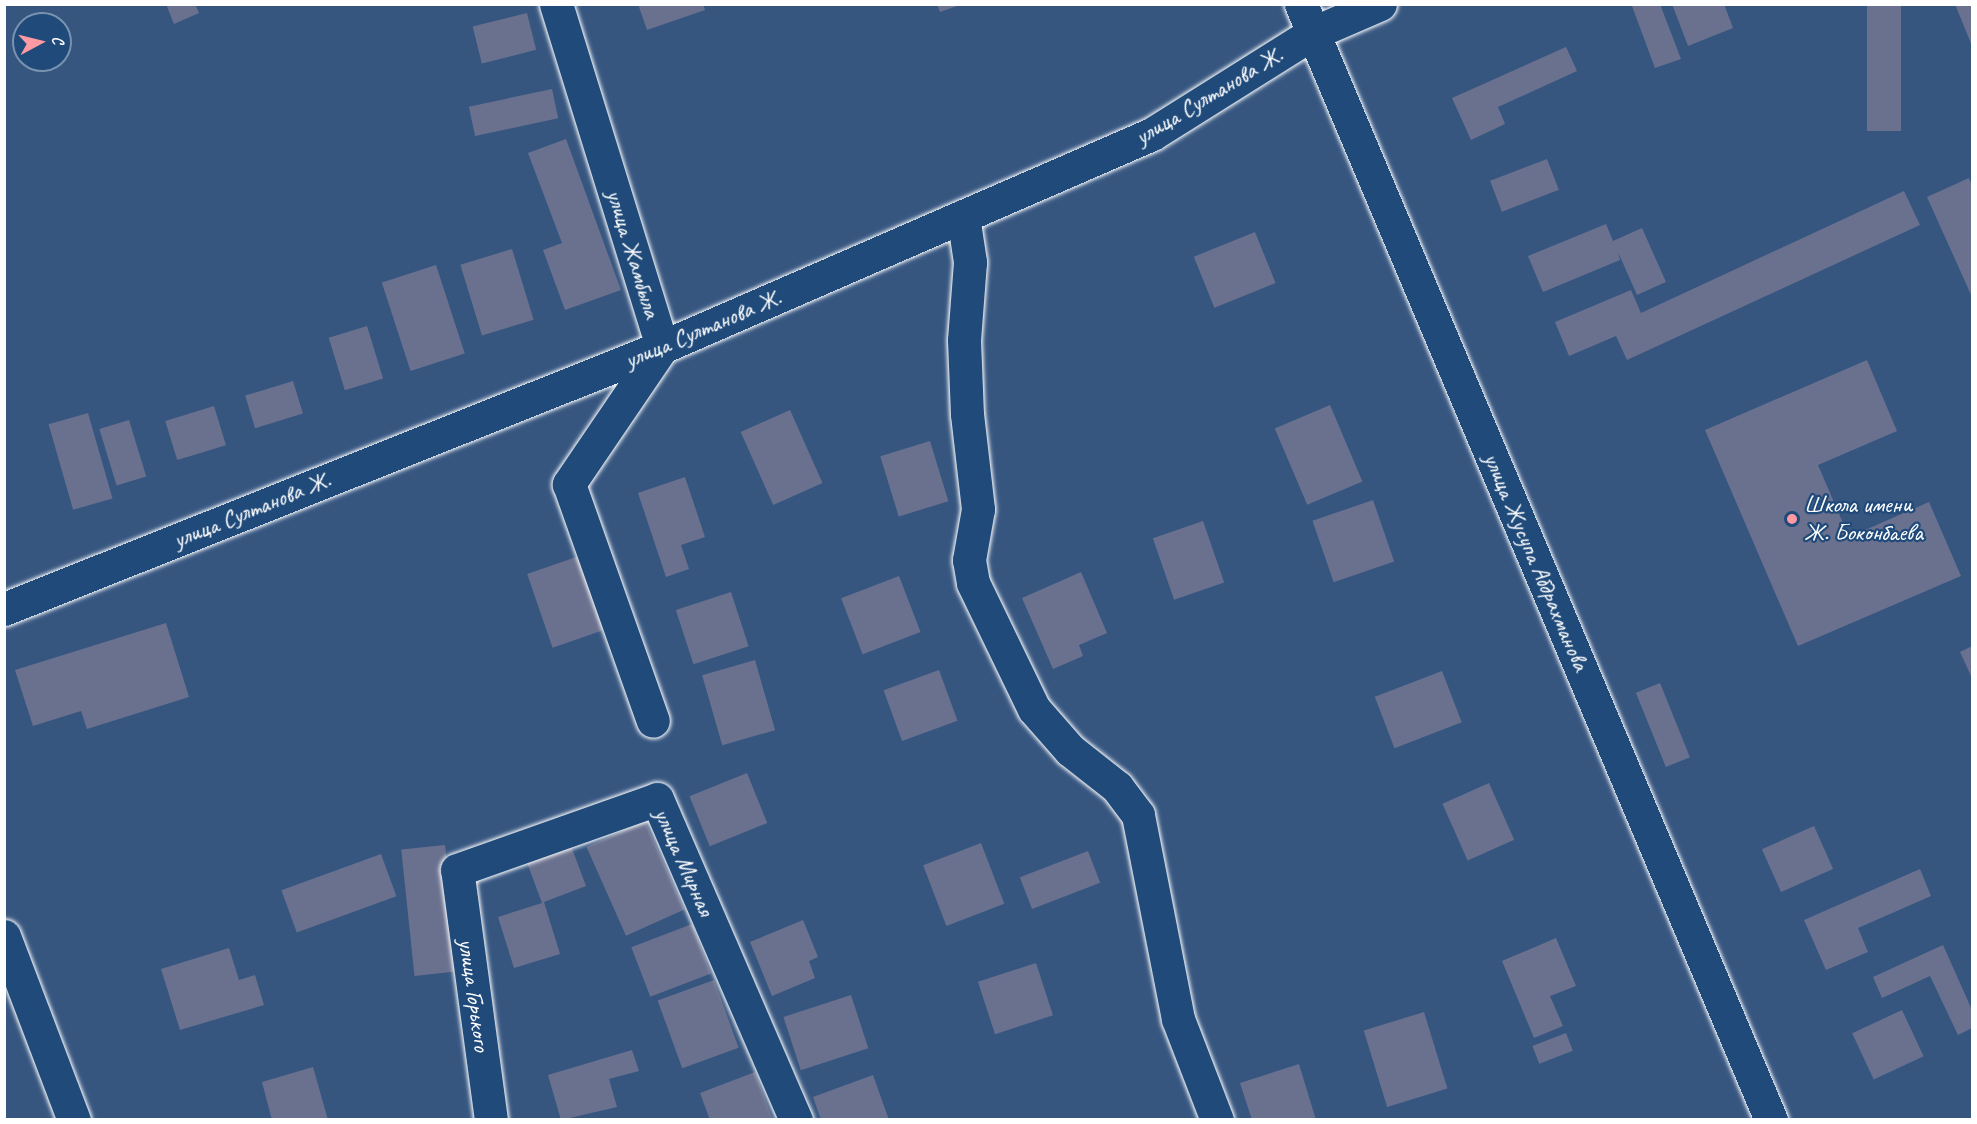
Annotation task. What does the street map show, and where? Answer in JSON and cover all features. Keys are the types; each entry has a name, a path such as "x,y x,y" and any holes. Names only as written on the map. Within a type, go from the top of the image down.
{"main road":[{"name":"улица Жамбыла","path":"556,4 662,347 569,484 653,720"},
{"name":"улица Султанова Ж.","path":"4,609 662,347 1152,134 1307,19 1380,4"},
{"name":"улица Жусупа Абдрахманова","path":"1307,19 1771,1119"},
{"path":"963,216 970,262 964,340 967,414 978,510 969,560 973,583 1034,709 1070,750 1117,787 1138,815 1178,1018 1217,1119"},
{"name":"улица Мирная","path":"457,870 657,799 796,1119"},
{"name":"улица Горького","path":"457,870 491,1119"},
{"path":"4,936 74,1119"}],"building":[{"path":"166,4 195,4 199,13 174,24"},
{"path":"638,4 703,4 705,10 647,30"},
{"path":"937,4 960,4 960,5 940,12"},
{"path":"1660,4 1681,59 1655,68 1632,6"},
{"path":"1672,4 1724,4 1733,28 1688,46"},
{"path":"1867,4 1901,4 1901,131 1867,131"},
{"path":"1955,4 1972,4 1972,46"},
{"path":"527,13 536,50 482,63 473,27"},
{"path":"1566,47 1577,71 1498,107 1505,124 1471,140 1452,98"},
{"path":"552,89 558,118 475,136 469,107"},
{"path":"566,139 621,290 565,310 543,250 562,243 528,153"},
{"path":"1547,159 1559,190 1502,212 1490,181"},
{"path":"1969,178 1972,186 1972,297 1927,197"},
{"path":"1904,191 1920,225 1627,360 1616,336 1569,356 1555,322 1631,290 1641,313"},
{"path":"1606,224 1613,241 1642,228 1666,282 1637,295 1618,252 1620,260 1543,292 1528,256"},
{"path":"1255,232 1276,283 1214,308 1194,257"},
{"path":"512,249 534,320 482,336 460,265"},
{"path":"436,265 465,353 411,371 382,283"},
{"path":"367,326 383,379 345,390 329,338"},
{"name":"Школа имени Ж. Боконбаева","path":"1867,360 1897,431 1818,465 1849,537 1929,502 1961,576 1798,646 1705,430"},
{"path":"293,381 303,414 255,428 245,396"},
{"path":"1330,405 1362,481 1307,505 1275,428"},
{"path":"214,406 226,445 177,460 165,421"},
{"path":"790,410 823,483 773,505 741,432"},
{"path":"88,413 113,499 73,510 49,424"},
{"path":"129,420 146,476 117,485 99,429"},
{"path":"930,441 948,501 899,516 880,456"},
{"path":"685,477 705,537 681,545 689,569 666,577 638,493"},
{"path":"1373,500 1394,561 1334,582 1312,521"},
{"path":"1203,521 1224,582 1174,600 1153,538"},
{"path":"582,555 607,629 553,648 527,574"},
{"path":"1081,572 1107,633 1079,645 1083,656 1053,669 1022,598"},
{"path":"899,576 921,632 863,654 841,598"},
{"path":"731,592 749,646 693,664 676,610"},
{"path":"166,623 189,697 87,729 81,711 33,726 15,670"},
{"path":"1972,646 1972,678 1960,652"},
{"path":"755,660 775,730 722,745 702,675"},
{"path":"939,670 957,721 902,741 884,690"},
{"path":"1442,671 1462,722 1394,748 1375,697"},
{"path":"1660,683 1690,757 1666,767 1636,693"},
{"path":"747,773 767,823 710,846 690,796"},
{"path":"1489,783 1514,840 1468,860 1442,804"},
{"path":"645,821 684,910 626,936 587,847"},
{"path":"1814,826 1833,869 1781,892 1762,849"},
{"path":"570,843 586,886 544,902 560,954 514,968 498,917 542,903 526,860"},
{"path":"981,843 1004,904 946,926 923,865"},
{"path":"445,845 458,971 415,976 401,850"},
{"path":"1088,851 1100,883 1032,909 1020,877"},
{"path":"381,854 396,896 297,933 281,890"},
{"path":"1920,869 1931,896 1858,928 1868,952 1826,970 1804,920"},
{"path":"803,920 818,957 809,961 815,978 772,996 750,942"},
{"path":"692,924 711,973 650,997 631,947"},
{"path":"1556,938 1576,986 1550,996 1563,1026 1534,1038 1502,961"},
{"path":"1943,945 1972,1010 1972,1028 1958,1035 1930,976 1882,998 1873,977"},
{"path":"229,948 239,980 255,975 264,1005 180,1030 161,969"},
{"path":"1036,963 1053,1015 995,1034 978,982"},
{"path":"714,980 739,1048 682,1068 658,1001"},
{"path":"851,995 868,1048 801,1070 783,1017"},
{"path":"1902,1010 1924,1056 1874,1079 1852,1033"},
{"path":"1424,1012 1447,1089 1387,1107 1364,1030"},
{"path":"1566,1033 1573,1051 1539,1064 1532,1046"},
{"path":"632,1050 639,1071 609,1079 617,1107 561,1120 548,1075"},
{"path":"1299,1064 1316,1120 1252,1120 1240,1083"},
{"path":"313,1067 328,1120 272,1120 262,1082"},
{"path":"755,1072 773,1120 710,1120 700,1093"},
{"path":"873,1075 889,1120 821,1120 813,1097"}],"place":[{"name":"Школа имени Ж. Боконбаева","path":"1792,519"}]}
